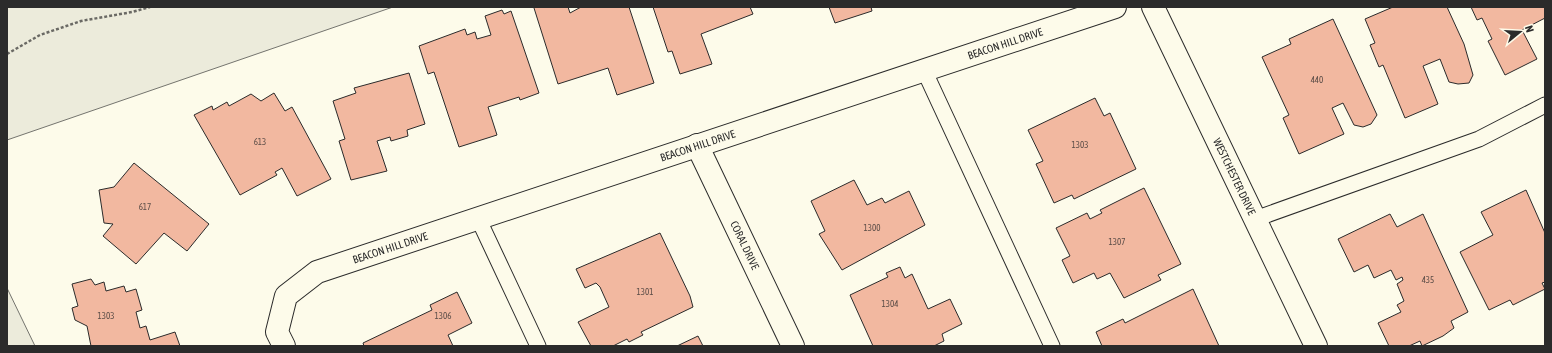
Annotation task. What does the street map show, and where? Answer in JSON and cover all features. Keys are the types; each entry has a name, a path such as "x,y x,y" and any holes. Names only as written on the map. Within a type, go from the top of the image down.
{"street":[{"name":"BEACON HILL DRIVE","path":"284,346 277,332 286,296 317,272 1115,7"},
{"name":"WESTCHESTER DRIVE","path":"1153,7 1316,346"},
{"name":"CORAL DRIVE","path":"697,145 793,346"}],"lane":[{"path":"924,70 1052,346"},
{"path":"1255,219 1479,139 1545,104"},
{"path":"478,218 538,346"}],"path":[{"path":"7,54 40,35 81,21 132,12 150,7"}],"shaded area":[{"path":"7,7 393,7 7,140"},
{"path":"7,288 35,346 7,346"}],"building":[{"path":"568,7 570,13 581,7 629,7 654,83 617,95 608,68 558,84 534,8"},
{"path":"653,7 750,7 753,14 701,34 712,64 680,74 672,51 668,52"},
{"path":"829,7 871,7 872,11 835,23"},
{"path":"1393,7 1447,7 1464,44 1473,75 1469,83 1458,84 1449,82 1440,59 1423,66 1438,104 1405,118 1383,65 1379,67 1370,45 1375,43 1365,19"},
{"path":"1471,7 1545,7 1545,18 1522,30 1537,59 1505,75 1488,41 1492,39 1482,18 1477,20"},
{"path":"502,10 504,14 511,11 539,93 520,100 519,97 488,107 497,135 459,147 434,72 428,74 419,46 465,29 467,35 475,32 477,39 491,35 485,16"},
{"path":"1333,19 1377,115 1371,124 1363,127 1354,125 1343,103 1332,108 1344,134 1299,154 1283,118 1289,115 1262,57 1291,44 1289,39"},
{"path":"409,73 425,124 407,130 408,136 391,141 390,137 377,141 387,171 351,180 339,141 345,139 333,101 356,93 354,88"},
{"path":"274,93 285,111 292,107 331,179 297,196 282,168 275,172 277,175 240,195 194,115 212,106 213,110 227,102 229,106 251,94 261,101"},
{"path":"1095,98 1104,116 1110,113 1136,169 1074,199 1072,195 1054,203 1036,164 1043,161 1028,130"},
{"path":"134,163 209,224 187,251 164,233 136,264 103,236 113,224 104,223 99,190 114,187"},
{"path":"854,180 867,205 882,198 885,203 909,191 925,225 842,270 819,234 825,231 811,201"},
{"path":"1144,188 1181,264 1158,275 1161,280 1124,298 1110,273 1097,279 1094,273 1073,283 1062,260 1070,256 1056,228 1087,213 1090,219 1102,213 1100,210"},
{"path":"1526,190 1545,233 1545,282 1542,283 1545,289 1513,305 1510,300 1489,310 1460,252 1493,235 1481,212"},
{"path":"1390,214 1397,227 1423,214 1468,312 1451,321 1454,328 1443,336 1422,346 1420,341 1409,346 1389,346 1378,323 1401,312 1397,305 1404,301 1397,284 1403,280 1402,277 1396,280 1391,270 1374,278 1368,265 1354,272 1338,239"},
{"path":"660,233 690,296 693,307 641,332 643,335 629,342 627,339 613,346 591,346 578,322 609,307 600,287 596,283 585,288 576,269"},
{"path":"900,267 905,278 912,274 928,309 950,299 962,324 942,334 944,341 934,346 873,346 850,295 888,277 886,273"},
{"path":"91,279 95,285 104,282 106,291 124,286 126,292 136,289 142,310 136,312 140,328 146,326 150,340 175,332 180,346 91,346 87,326 75,320 72,308 78,306 72,284"},
{"path":"1193,289 1219,346 1102,346 1096,332 1123,319 1125,323"},
{"path":"457,292 472,323 448,335 453,346 364,346 363,343 432,310 430,305"},
{"path":"698,336 703,346 677,346"}]}
